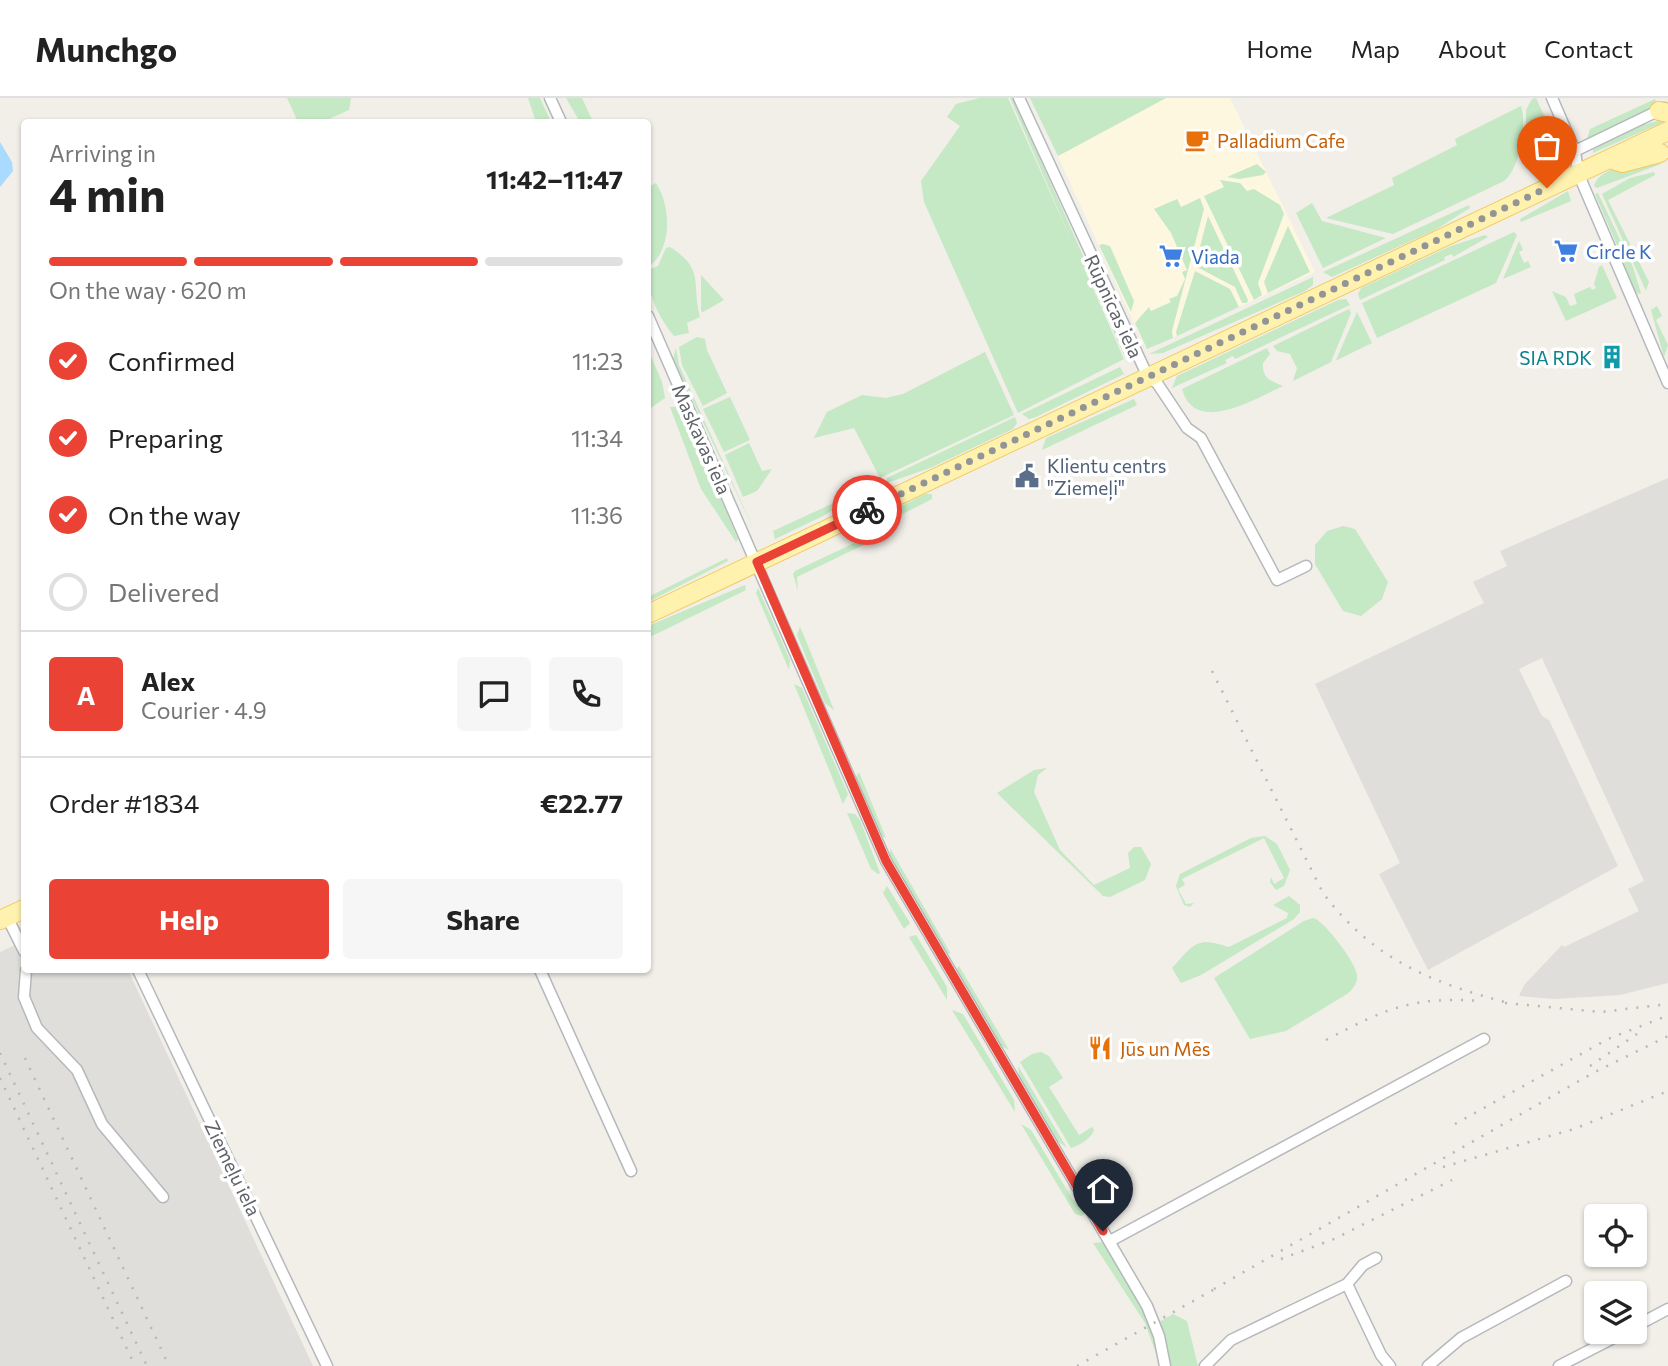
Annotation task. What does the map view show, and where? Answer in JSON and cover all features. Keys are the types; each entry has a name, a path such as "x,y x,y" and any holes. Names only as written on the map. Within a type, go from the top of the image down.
{"main road":[{"path":"651,613 1668,131"},
{"path":"1609,159 1622,163 1664,151"},
{"path":"3,918 21,910"}],"street":[{"path":"550,98 560,119"},
{"name":"Rūpnīcas iela","path":"1019,98 1148,377 1157,383 1187,428 1201,438 1277,580 1306,566"},
{"path":"1552,98 1575,151 1578,173 1668,383"},
{"path":"1575,151 1665,110"},
{"name":"Maskavas iela","path":"651,323 886,861 1152,1315 1165,1366"},
{"path":"3,918 21,946"},
{"path":"26,973 24,997 37,1028 77,1070 102,1124 163,1197"},
{"name":"Ziemeļu iela","path":"139,973 327,1366"},
{"path":"541,973 632,1171"},
{"path":"1110,1241 1484,1039"},
{"path":"1205,1366 1231,1340 1347,1284 1363,1265 1376,1258"},
{"path":"1428,1366 1461,1338 1566,1281"},
{"path":"1347,1284 1381,1356 1390,1366"},
{"path":"1647,1320 1668,1309"},
{"path":"1559,1366 1602,1344"}],"shaded area":[{"path":"1166,98 1230,98 1315,272 1150,348 1144,345 1058,156"},
{"path":"1668,478 1668,983 1620,995 1555,999 1519,996 1524,985 1562,945 1564,947 1639,911 1628,889 1644,881 1542,658 1519,669 1542,716 1549,720 1618,866 1428,970 1379,874 1400,863 1315,684 1484,603 1473,582 1507,566 1500,551"},
{"path":"21,942 21,973 129,973 313,1366 0,1366 0,952"}],"green space":[{"path":"287,98 351,98 349,110 329,119 297,119"},
{"path":"528,98 540,98 550,119 535,119"},
{"path":"566,98 582,98 592,119 578,119"},
{"path":"979,98 1008,98 1075,249 1010,98 1013,98 1128,357 1125,357 1076,250 1124,359 1018,413 924,202 921,181 960,126 947,117 956,104"},
{"path":"1030,98 1166,98 1058,156"},
{"path":"1536,98 1558,146 1546,160 1534,158 1526,148 1526,110 1532,99"},
{"path":"1655,99 1659,107 1587,139 1590,129"},
{"path":"1521,106 1521,146 1514,167 1504,181 1393,234 1326,218 1394,185 1392,178 1457,145 1455,139"},
{"path":"1666,121 1593,153 1593,149 1643,125"},
{"path":"1658,162 1661,164 1597,188 1594,186 1604,173 1612,170"},
{"path":"1257,164 1266,172 1263,175 1239,179 1227,177"},
{"path":"1654,172 1655,175 1608,200 1649,282 1646,291 1602,194 1630,178"},
{"path":"1220,180 1240,183 1247,191 1254,189 1280,205 1284,214 1258,283 1262,295 1254,300 1204,196 1224,187"},
{"path":"656,183 665,203 667,227 662,250 651,264 651,186"},
{"path":"1568,191 1571,201 1521,222 1520,219"},
{"path":"1598,193 1633,267 1641,293 1639,294 1633,291 1622,257 1595,194"},
{"path":"1200,198 1204,209 1172,331 1173,338 1147,349 1135,323 1149,307 1151,311 1171,302 1169,299 1177,296 1185,279 1182,272 1187,270 1171,233 1154,209 1177,199 1181,207"},
{"path":"1312,203 1322,221 1386,238 1323,268 1296,213"},
{"path":"1469,205 1470,208 1435,230 1332,277 1323,272"},
{"path":"1208,216 1248,300 1247,303 1242,303 1235,287 1195,266"},
{"path":"1288,226 1310,272 1268,293 1264,282"},
{"path":"1514,232 1517,235 1496,283 1377,338 1362,303"},
{"path":"1485,235 1488,237 1453,257 1452,254 1444,257 1445,260 1360,300 1358,294 1361,288 1451,246"},
{"path":"1519,241 1523,250 1519,252 1524,263 1528,261 1531,267 1503,279"},
{"path":"1099,245 1110,246 1134,301 1131,312"},
{"path":"670,247 681,255 693,271 700,317 687,323 689,333 674,336 663,321 651,291 651,269 658,266 666,248"},
{"path":"1602,265 1617,298 1566,321 1552,291 1566,297 1570,306 1577,304 1574,294 1590,287 1592,290 1596,288 1594,284"},
{"path":"1195,271 1230,289 1239,307 1177,336 1176,332"},
{"path":"701,275 724,300 703,312 701,311"},
{"path":"1313,277 1313,285 1305,291 1163,353 1149,354"},
{"path":"1346,299 1350,305 1235,359 1233,356 1225,360 1227,363 1172,388 1177,376 1338,300"},
{"path":"1657,306 1662,316 1656,320 1668,345 1664,357 1651,310"},
{"path":"1349,309 1351,313 1331,362 1293,381 1297,368 1290,354 1277,351 1273,346"},
{"path":"1357,312 1372,343 1336,360"},
{"path":"697,337 705,339 707,350 727,393 703,406 682,365 679,347"},
{"path":"676,348 679,365 756,534 673,359"},
{"path":"1267,348 1270,354 1263,363 1264,373 1271,381 1283,386 1227,410 1199,410 1189,403 1182,389"},
{"path":"985,352 1014,415 880,478 854,428 814,438 827,412 862,395 886,398 903,394"},
{"path":"651,356 662,382 665,398 651,408"},
{"path":"1120,367 1124,374 1036,417 1029,419 1022,414"},
{"path":"730,397 750,440 724,452 703,409"},
{"path":"1134,399 1137,405 1042,450 1046,438"},
{"path":"670,407 678,407 683,411 738,539 736,542 701,489"},
{"path":"1015,417 1017,423 1013,429 930,468 887,483 887,478"},
{"path":"749,443 762,471 772,469 757,491 743,497 725,455"},
{"path":"925,494 932,494 932,499 859,533 882,516"},
{"path":"851,495 853,498 823,516 775,539 773,531"},
{"path":"1343,526 1355,529 1388,582 1382,599 1361,616 1343,611 1315,564 1315,545 1327,531"},
{"path":"886,528 884,535 797,577 798,591 793,574 795,571"},
{"path":"727,558 728,561 651,600 651,596"},
{"path":"745,585 746,590 651,637 651,625"},
{"path":"758,588 790,660 789,670 756,593"},
{"path":"800,627 834,710 825,703 797,635"},
{"path":"794,684 802,688 848,794 843,804"},
{"path":"1047,768 1038,775 1034,792 1060,850 1094,885 1130,868 1128,853 1134,847 1141,847 1151,864 1145,880 1110,897 1103,896 997,793 1034,770"},
{"path":"859,772 886,838 879,835 854,780"},
{"path":"847,813 855,814 860,820 880,873 871,869"},
{"path":"1265,836 1277,844 1290,870 1284,886 1276,890 1270,882 1271,877 1274,884 1284,878 1264,838 1182,879 1185,885 1178,889 1186,904 1194,903 1190,907 1184,905 1176,886 1180,874 1251,838"},
{"path":"890,848 951,954 944,952 890,858"},
{"path":"887,886 910,923 904,929 883,893"},
{"path":"1289,896 1300,905 1300,912 1294,919 1201,975 1181,983 1172,968 1191,948 1202,942 1229,947 1287,918 1288,913 1273,905"},
{"path":"1313,918 1346,952 1357,975 1355,986 1347,994 1286,1031 1250,1039 1214,978"},
{"path":"916,935 947,987 947,1000 909,937"},
{"path":"959,966 1009,1050 999,1045 956,970"},
{"path":"952,1010 963,1014 1014,1100 1015,1112"},
{"path":"1041,1052 1049,1056 1063,1078 1049,1087 1079,1135 1092,1127 1094,1130 1085,1141 1071,1148 1020,1062"},
{"path":"1018,1066 1067,1148 1056,1140 1019,1077"},
{"path":"1021,1124 1031,1130 1073,1200 1087,1213 1081,1216 1075,1214"},
{"path":"1102,1242 1121,1266 1138,1299 1159,1362 1145,1323 1093,1243"},
{"path":"1173,1314 1187,1321 1198,1366 1171,1366 1159,1322"}],"water":[{"path":"0,142 12,162 13,171 0,187"}],"railway":[{"path":"1212,671 1323,893 1343,916 1363,936 1407,966 1431,978 1512,1004"},
{"path":"1326,1040 1365,1020 1400,1007 1436,1001 1480,1001"},
{"path":"1505,1003 1601,1012 1668,1004"},
{"path":"1455,1124 1608,1039 1664,1017"},
{"path":"1590,1066 1637,1034"},
{"path":"1214,1289 1593,1073 1668,1036"},
{"path":"0,1053 147,1366"},
{"path":"25,1058 169,1366"},
{"path":"0,1078 135,1366"},
{"path":"1443,1167 1574,1129 1668,1091"},
{"path":"1281,1259 1334,1239 1452,1180"},
{"path":"1077,1366 1220,1286"}],"way so far":[{"path":"867,510 1547,188"}],"place":[{"name":"Palladium Cafe","path":"1197,140"},
{"name":"Circle K","path":"1566,251"},
{"name":"Viada","path":"1171,256"},
{"name":"SIA RDK","path":"1612,357"},
{"name":"Klientu centrs \"Ziemeļi\"","path":"1027,476"},
{"name":"Jūs un Mēs","path":"1100,1048"}],"route":[{"path":"867,510 757,562 858,804 886,861 1103,1231"}]}
